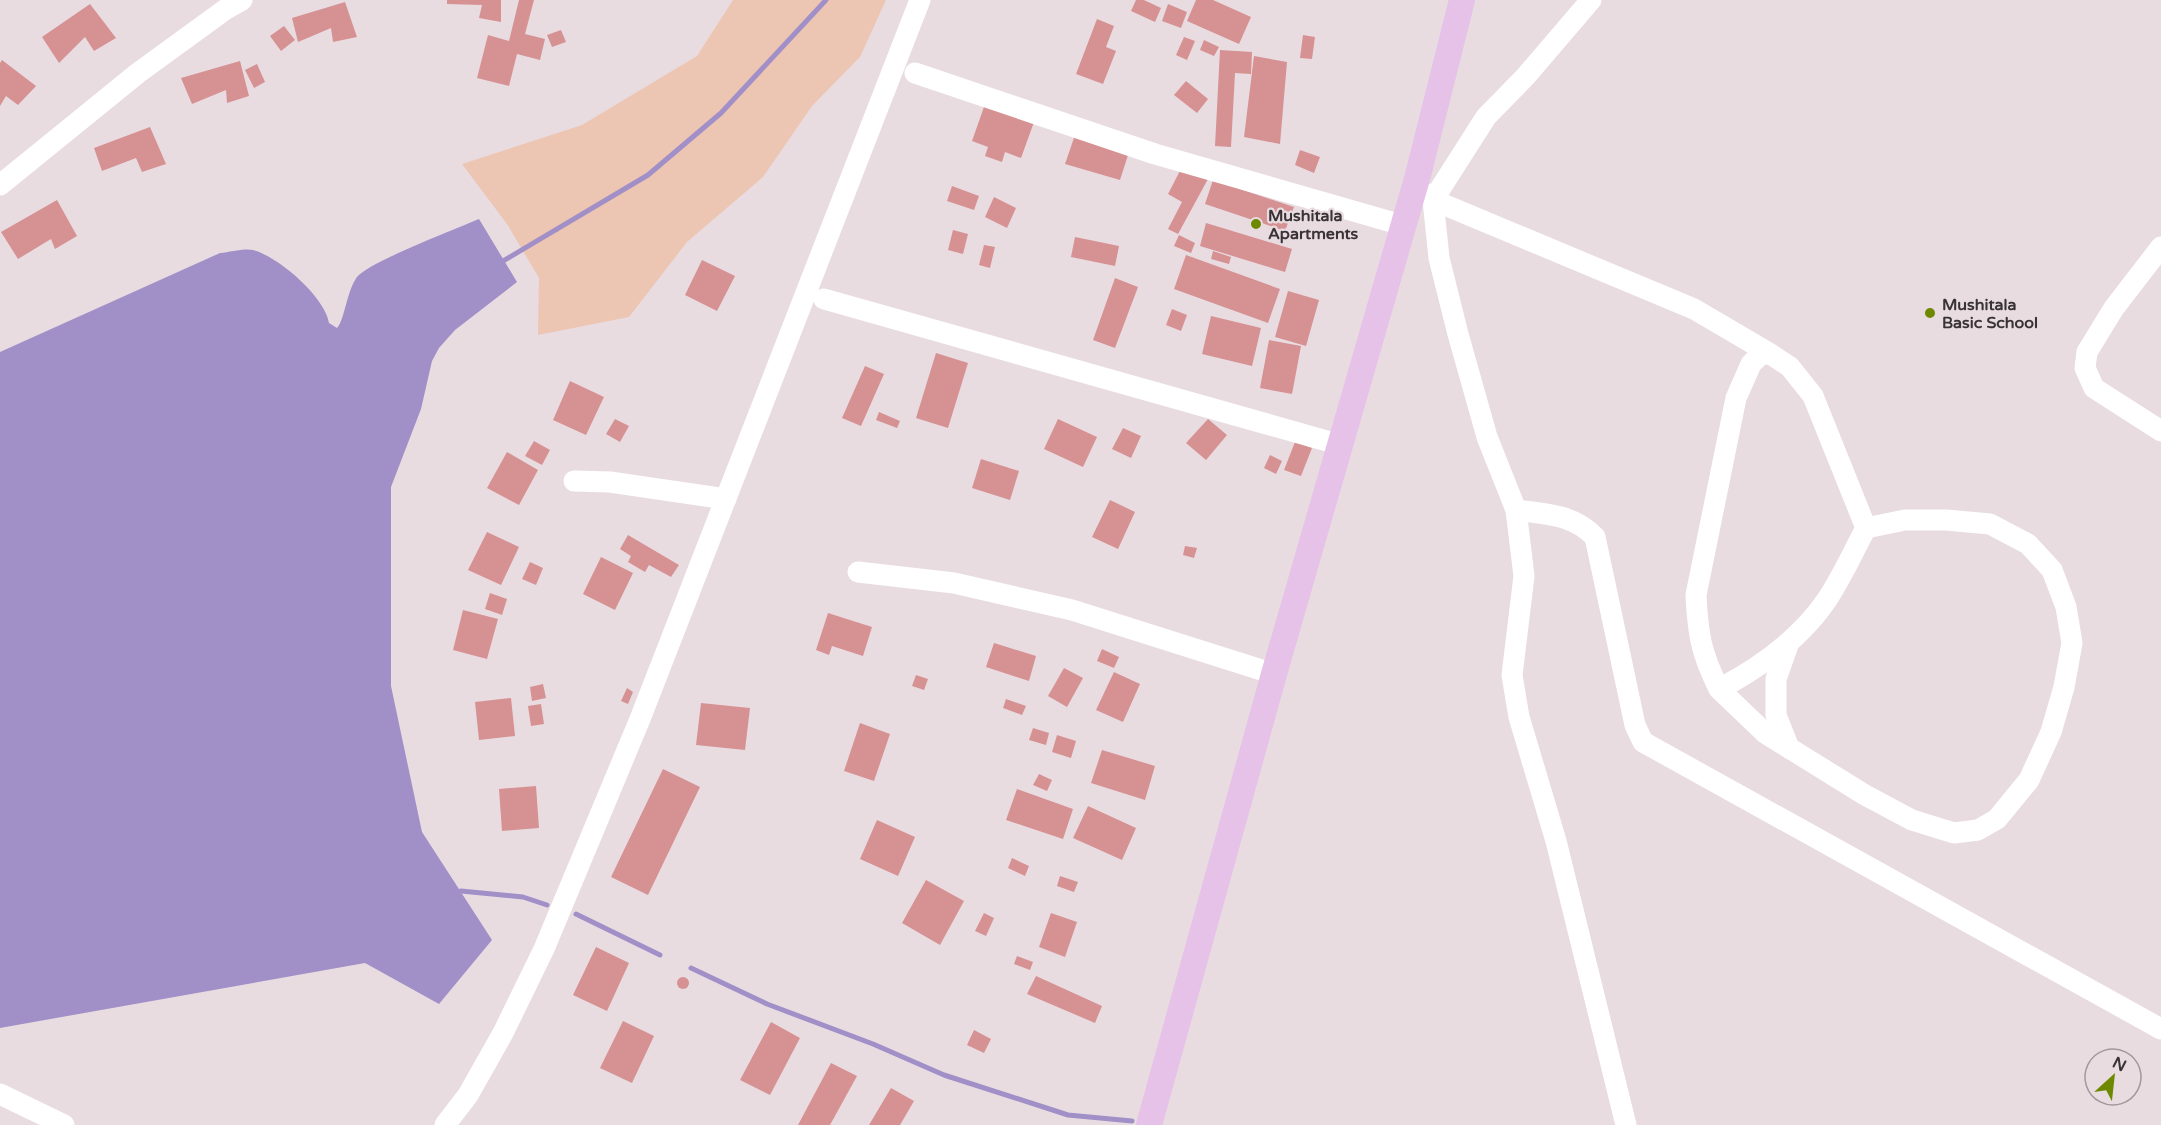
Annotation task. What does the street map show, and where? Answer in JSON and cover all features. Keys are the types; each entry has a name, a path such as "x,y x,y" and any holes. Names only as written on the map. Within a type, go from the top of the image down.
{"main road":[{"path":"1149,1125 1402,225 1423,194 1455,2"}],"street":[{"path":"0,185 138,73 226,9 242,0"},
{"path":"445,1125 468,1095 503,1033 544,949 640,719 920,0"},
{"path":"1423,194 1486,117 1526,76 1591,0"},
{"path":"915,73 1155,154 1402,225"},
{"path":"1423,194 1694,309 1790,368 1814,396 1866,528 1826,602 1788,645 1749,673 1719,689"},
{"path":"1423,194 1458,334 1487,437 1516,510 1524,576 1512,675 1519,717 1556,841 1626,1125"},
{"path":"2161,247 2114,308 2087,352 2085,368 2094,388 2161,431"},
{"path":"824,299 1341,445"},
{"path":"1769,353 1759,356 1751,364 1736,398 1696,595 1697,628 1705,661 1719,689 1765,733 1864,795 1912,820 1954,833 1978,830 1996,819 2029,780 2051,732 2064,687 2072,643 2066,607 2052,570 2028,544 1990,524 1946,520 1905,520 1866,528"},
{"path":"574,481 610,482 726,499"},
{"path":"1516,510 1566,518 1584,525 1595,537 1635,725 1643,742 2161,1029"},
{"path":"858,572 954,583 1071,610 1274,674"},
{"path":"1788,645 1776,679 1776,715 1789,748"},
{"path":"0,1094 64,1125"}],"shaded area":[{"path":"733,0 886,0 860,57 812,106 763,177 687,242 629,317 538,335 539,278 507,224 462,164 582,125 697,56"},
{"path":"479,219 517,282 455,330 439,348 432,361 421,409 391,487 391,686 422,832 492,940 439,1004 365,963 0,1028 0,352 220,253 245,249 264,254 299,279 319,302 329,323 337,328 357,277 378,263"}],"building":[{"path":"447,0 501,0 501,22 479,18 482,5 447,4"},
{"path":"519,0 534,0 525,34 545,39 540,60 517,54 509,86 477,78 488,35 509,41"},
{"path":"1136,0 1144,0 1161,8 1155,22 1131,11"},
{"path":"1196,0 1213,0 1251,17 1239,44 1187,21"},
{"path":"345,2 357,37 333,42 331,28 298,42 292,18"},
{"path":"90,4 116,38 94,51 85,37 59,63 42,37"},
{"path":"1168,4 1187,12 1181,28 1162,21"},
{"path":"1097,19 1114,26 1106,47 1116,51 1103,84 1076,74"},
{"path":"284,26 295,40 281,51 270,36"},
{"path":"561,30 566,42 552,47 547,35"},
{"path":"1303,35 1315,37 1312,59 1300,58"},
{"path":"1184,37 1195,41 1187,60 1176,55"},
{"path":"1204,40 1219,47 1214,56 1200,50"},
{"path":"1220,50 1252,52 1251,74 1235,73 1231,147 1215,146"},
{"path":"1254,56 1287,62 1280,144 1244,137"},
{"path":"2,60 36,86 18,105 6,96 0,106 0,63"},
{"path":"240,61 249,96 227,103 226,90 192,104 181,78"},
{"path":"257,64 265,82 254,88 245,70"},
{"path":"1186,81 1208,99 1197,113 1174,95"},
{"path":"985,104 1034,122 1021,158 1005,152 1002,162 985,156 988,147 972,141"},
{"path":"150,127 166,164 142,172 136,158 102,171 94,148"},
{"path":"1075,135 1129,152 1120,180 1065,164"},
{"path":"1300,150 1320,157 1314,173 1295,165"},
{"path":"1183,165 1208,179 1178,234 1168,229 1182,202 1168,194"},
{"path":"1213,180 1294,207 1285,231 1205,204"},
{"path":"952,186 979,196 974,210 947,201"},
{"path":"994,197 1016,208 1007,228 985,217"},
{"path":"57,200 77,236 55,249 51,239 18,259 1,232"},
{"path":"1206,223 1292,249 1285,272 1200,246"},
{"path":"953,230 968,234 963,254 948,250"},
{"path":"1179,235 1195,243 1191,253 1174,246"},
{"path":"1075,237 1119,246 1115,266 1071,257"},
{"path":"984,245 995,247 990,268 979,265"},
{"path":"1213,251 1231,257 1229,264 1211,259"},
{"path":"1186,255 1280,289 1268,323 1174,289"},
{"path":"702,260 735,276 717,311 685,295"},
{"path":"1115,278 1138,287 1115,348 1093,340"},
{"path":"1288,291 1319,300 1306,346 1275,337"},
{"path":"1172,309 1187,315 1181,331 1166,325"},
{"path":"1211,316 1261,328 1252,366 1202,354"},
{"path":"1269,340 1301,346 1292,394 1260,388"},
{"path":"936,353 968,363 948,428 916,418"},
{"path":"865,366 884,374 861,426 842,418"},
{"path":"570,381 604,397 586,435 553,420"},
{"path":"879,412 900,421 897,428 876,420"},
{"path":"615,419 629,426 620,442 606,434"},
{"path":"1058,419 1097,437 1083,467 1044,449"},
{"path":"1208,419 1227,435 1206,460 1186,443"},
{"path":"1123,428 1141,436 1131,458 1112,449"},
{"path":"534,441 550,450 542,465 525,456"},
{"path":"1295,442 1312,448 1301,476 1284,470"},
{"path":"507,452 538,470 519,505 487,488"},
{"path":"1270,455 1282,461 1276,474 1264,468"},
{"path":"981,459 1019,471 1010,500 972,488"},
{"path":"1110,500 1135,512 1118,549 1092,537"},
{"path":"487,532 519,547 501,585 468,570"},
{"path":"628,535 679,565 671,577 649,565 645,572 628,562 631,556 620,549"},
{"path":"1185,546 1197,548 1194,558 1183,555"},
{"path":"601,557 633,573 615,610 583,594"},
{"path":"530,562 543,568 536,585 522,579"},
{"path":"490,593 507,599 502,615 485,609"},
{"path":"463,610 498,619 487,659 453,650"},
{"path":"828,613 872,627 863,656 832,646 829,655 816,650"},
{"path":"994,643 1036,656 1029,681 986,667"},
{"path":"1102,649 1119,657 1114,668 1097,661"},
{"path":"1064,668 1083,678 1067,707 1048,696"},
{"path":"1114,672 1140,684 1123,722 1096,710"},
{"path":"916,675 928,679 924,690 912,686"},
{"path":"543,684 546,698 532,701 530,687"},
{"path":"627,688 633,692 628,704 621,701"},
{"path":"511,698 515,736 479,740 475,702"},
{"path":"1006,699 1026,706 1022,715 1003,708"},
{"path":"701,703 750,708 745,750 696,745"},
{"path":"541,704 544,724 531,726 528,706"},
{"path":"860,723 890,734 874,781 844,771"},
{"path":"1033,728 1049,733 1046,745 1029,740"},
{"path":"1057,735 1076,741 1071,758 1052,752"},
{"path":"1102,750 1155,766 1145,800 1091,783"},
{"path":"663,769 700,787 648,895 611,877"},
{"path":"1039,774 1052,780 1047,791 1033,785"},
{"path":"536,786 539,828 502,831 499,789"},
{"path":"1017,789 1073,809 1063,839 1006,820"},
{"path":"1088,806 1136,828 1122,860 1073,838"},
{"path":"877,820 915,837 898,876 860,859"},
{"path":"1012,858 1029,866 1025,876 1008,868"},
{"path":"1060,876 1078,882 1074,892 1057,886"},
{"path":"926,880 964,901 940,945 902,923"},
{"path":"984,913 994,918 986,936 975,931"},
{"path":"1051,913 1077,922 1065,957 1039,947"},
{"path":"596,947 629,963 607,1011 573,995"},
{"path":"1017,956 1033,962 1030,970 1014,964"},
{"path":"1036,976 1102,1006 1095,1023 1027,994"},
{"path":"685,977 688,978 688,988 681,989 678,988 677,981 678,978"},
{"path":"623,1021 654,1036 632,1083 600,1068"},
{"path":"771,1022 800,1038 770,1095 740,1080"},
{"path":"974,1030 991,1039 984,1053 967,1045"},
{"path":"831,1063 857,1076 830,1125 798,1125"},
{"path":"891,1088 914,1101 900,1125 869,1125"}],"waterway":[{"path":"498,264 648,175 721,113 826,0"},
{"path":"461,891 523,897 547,905"},
{"path":"576,914 660,955"},
{"path":"691,968 767,1004 873,1044 944,1075 1068,1115 1132,1121"}],"place":[{"name":"Mushitala Apartments","path":"1256,224"},
{"name":"Mushitala Basic School","path":"1930,313"}]}
